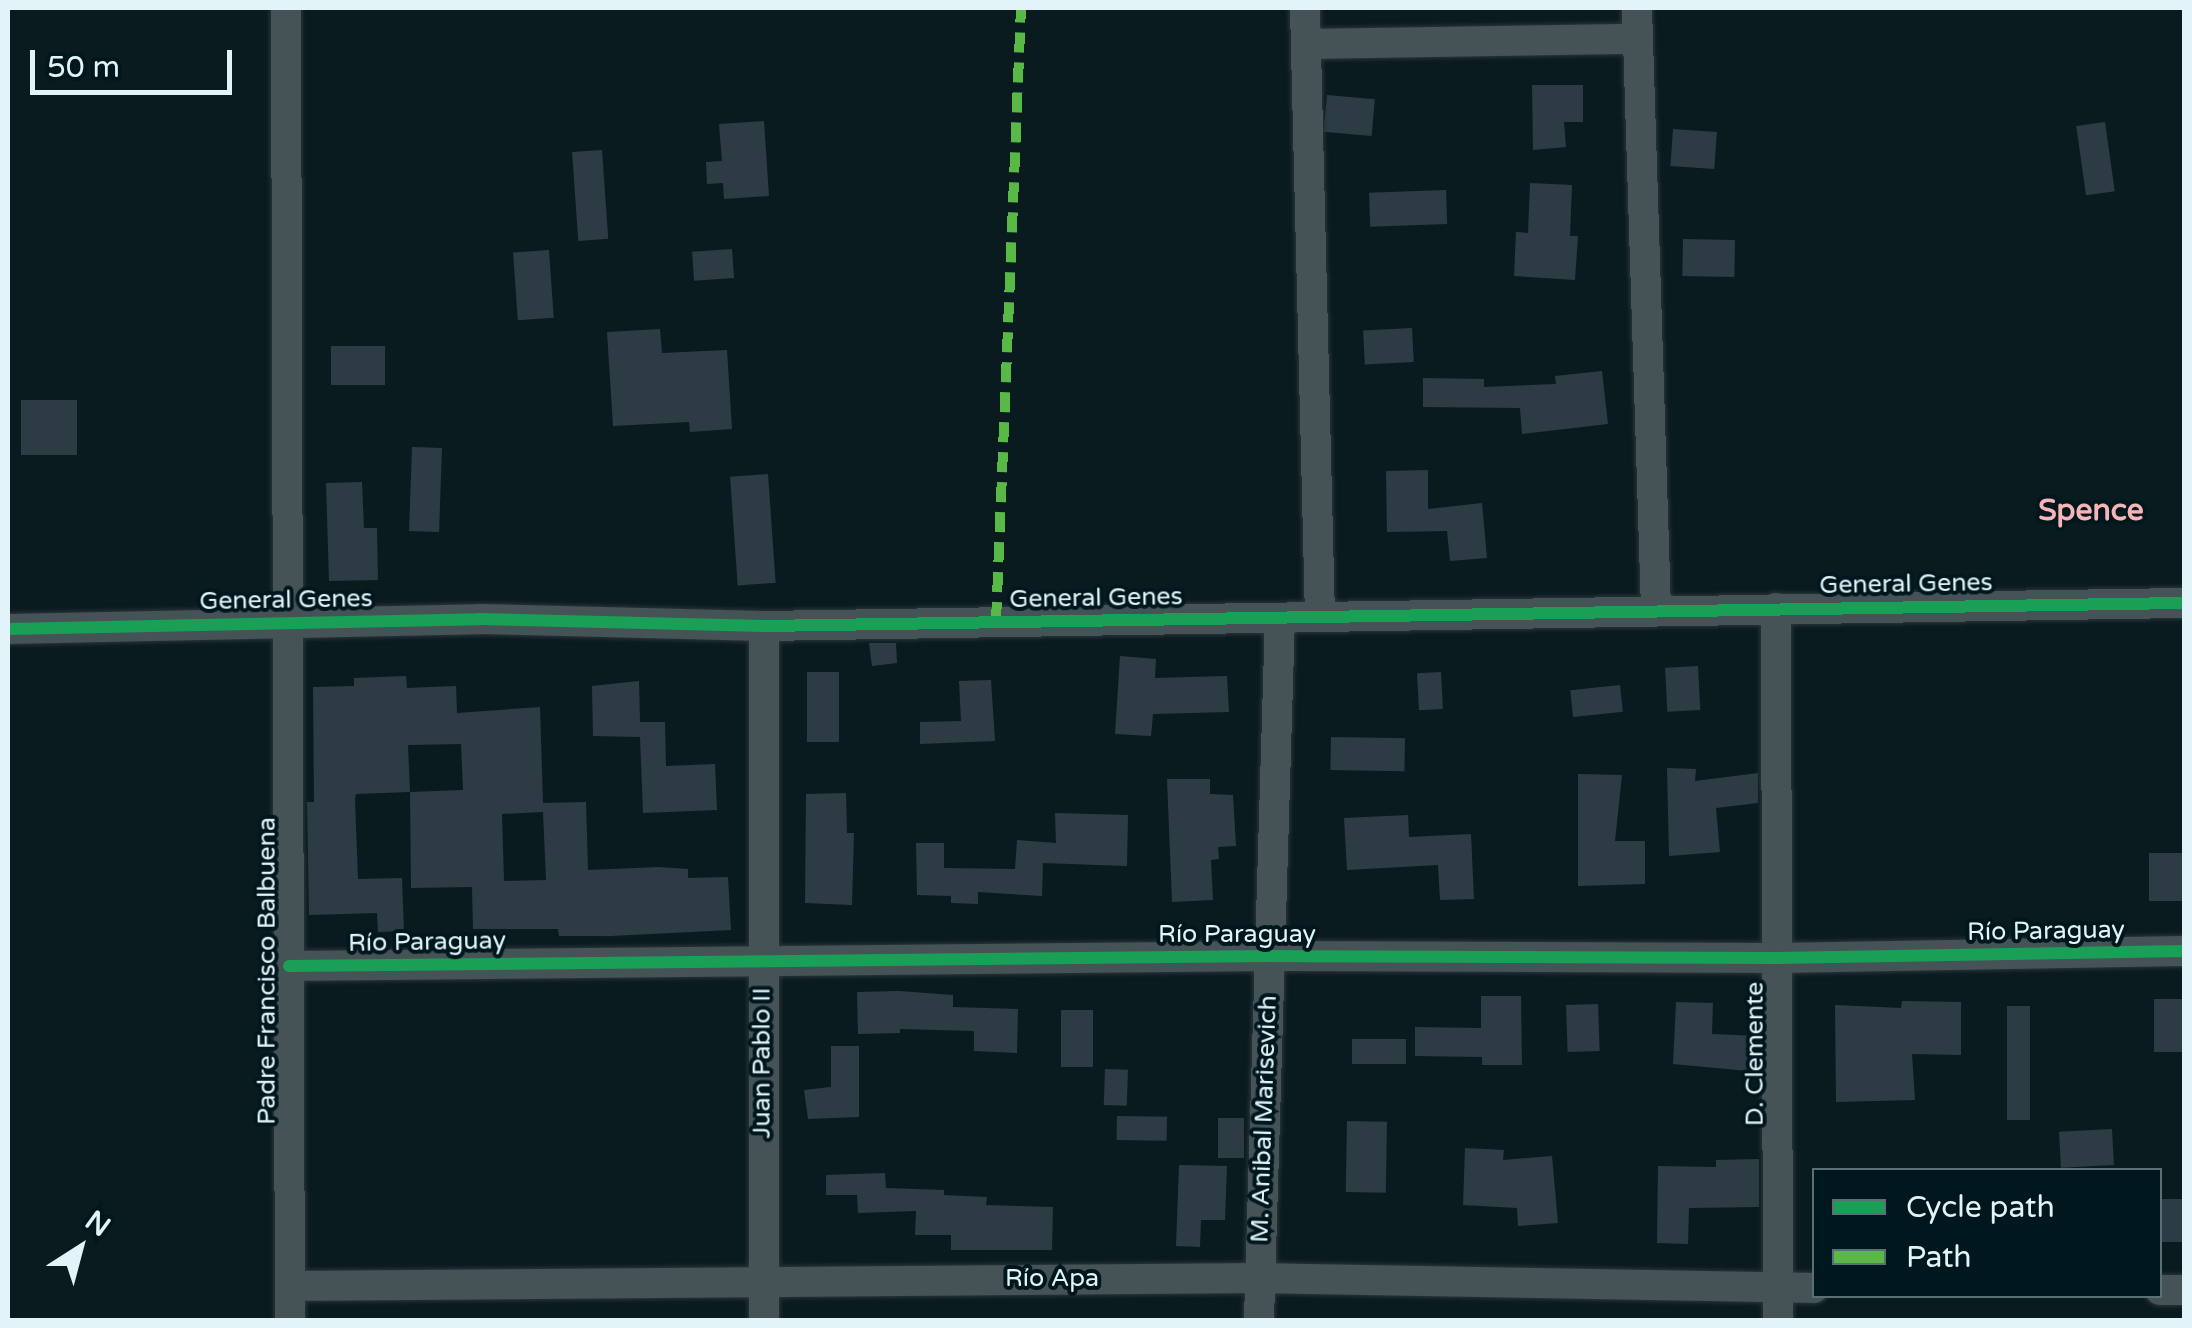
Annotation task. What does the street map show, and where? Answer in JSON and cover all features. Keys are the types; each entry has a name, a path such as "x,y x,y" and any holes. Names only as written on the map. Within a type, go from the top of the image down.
{"street":[{"name":"Padre Francisco Balbuena","path":"286,8 291,622 290,1320"},
{"path":"1306,8 1320,617"},
{"path":"1637,8 1656,610"},
{"path":"1306,44 1638,39"},
{"name":"General Genes","path":"8,629 479,619 764,626 2184,603"},
{"name":"D. Clemente","path":"1776,608 1778,1320"},
{"name":"M. Anibal Marisevich","path":"1259,1320 1280,618"},
{"name":"Juan Pablo II","path":"764,626 764,1320"},
{"name":"Río Paraguay","path":"289,966 1269,956 1777,958 2184,951"},
{"name":"Río Apa","path":"290,1286 764,1279 1259,1278 1812,1288"}],"building":[{"path":"1532,85 1583,85 1583,122 1564,122 1566,147 1533,150"},
{"path":"1327,95 1375,99 1372,136 1324,132"},
{"path":"764,121 769,196 724,199 723,183 707,184 706,162 722,161 719,124"},
{"path":"2105,122 2115,191 2086,195 2076,126"},
{"path":"1673,129 1717,132 1714,169 1670,166"},
{"path":"602,150 608,239 578,241 572,152"},
{"path":"1530,183 1572,185 1570,236 1578,236 1575,280 1514,276 1516,232 1528,233"},
{"path":"1446,190 1447,224 1370,227 1369,193"},
{"path":"1683,239 1735,240 1734,277 1682,276"},
{"path":"732,249 734,278 694,281 692,252"},
{"path":"549,250 554,318 518,320 513,253"},
{"path":"1412,328 1414,362 1365,365 1363,331"},
{"path":"660,329 662,353 727,350 732,429 690,432 689,422 613,426 607,332"},
{"path":"331,346 385,346 385,385 331,385"},
{"path":"1602,371 1608,424 1522,434 1520,408 1423,407 1423,378 1484,379 1484,387 1556,384 1555,376"},
{"path":"21,400 77,400 77,455 21,455"},
{"path":"412,447 442,448 439,532 409,531"},
{"path":"1428,470 1428,509 1482,503 1487,558 1450,561 1447,531 1387,532 1386,471"},
{"path":"768,474 776,583 738,585 730,477"},
{"path":"362,482 364,528 377,528 378,580 329,581 326,483"},
{"path":"869,643 896,643 897,663 872,666"},
{"path":"1120,656 1156,659 1155,678 1227,676 1229,712 1153,714 1151,736 1115,734"},
{"path":"1698,666 1700,710 1667,712 1665,668"},
{"path":"807,672 839,672 839,742 807,742"},
{"path":"1441,672 1443,709 1419,710 1417,673"},
{"path":"406,676 407,688 456,686 457,713 540,707 543,803 586,802 588,870 659,867 688,869 688,878 728,877 731,930 559,936 558,929 473,929 472,887 411,888 410,792 356,794 355,800 358,879 402,878 404,931 378,932 377,913 309,915 307,802 314,802 313,687 354,686 354,678","holes":["461,744 463,790 410,792 408,745","543,812 546,880 504,881 502,814"]},
{"path":"991,680 995,741 920,744 920,722 961,721 959,681"},
{"path":"639,681 640,722 665,722 666,766 715,764 717,810 643,813 640,737 593,736 592,686"},
{"path":"1620,685 1623,712 1573,717 1570,690"},
{"path":"1331,737 1405,738 1404,771 1330,770"},
{"path":"1667,768 1696,769 1695,781 1758,773 1758,803 1716,808 1720,852 1669,856"},
{"path":"1578,774 1622,775 1615,841 1645,841 1645,884 1578,886"},
{"path":"1167,779 1210,779 1210,794 1233,795 1236,846 1218,847 1219,859 1211,860 1213,900 1172,902"},
{"path":"846,793 847,833 854,833 852,905 805,903 806,794"},
{"path":"1055,813 1128,815 1127,866 1043,863 1042,896 978,892 978,904 951,903 951,896 917,895 916,843 944,843 944,868 1015,869 1017,840 1056,843"},
{"path":"1408,815 1409,837 1471,834 1474,899 1440,900 1438,865 1347,870 1344,818"},
{"path":"2149,853 2184,853 2184,901 2149,901"},
{"path":"857,992 953,995 953,1007 1018,1009 1017,1053 974,1051 974,1031 900,1029 900,1033 858,1034"},
{"path":"1481,996 1521,996 1522,1065 1482,1065 1482,1057 1415,1056 1415,1027 1481,1028"},
{"path":"2154,999 2184,999 2184,1052 2154,1052"},
{"path":"1902,1001 1961,1002 1961,1055 1912,1054 1915,1100 1836,1102 1835,1005 1901,1008"},
{"path":"1676,1002 1713,1003 1712,1034 1758,1036 1759,1072 1673,1064"},
{"path":"1598,1004 1600,1051 1568,1052 1566,1005"},
{"path":"2007,1006 2030,1006 2030,1120 2007,1120"},
{"path":"1061,1010 1093,1010 1093,1067 1061,1067"},
{"path":"1352,1039 1406,1039 1406,1064 1352,1064"},
{"path":"831,1046 859,1046 859,1117 808,1119 804,1090 831,1087"},
{"path":"1105,1069 1128,1070 1127,1106 1104,1105"},
{"path":"1117,1116 1167,1117 1167,1141 1117,1140"},
{"path":"1218,1118 1244,1118 1244,1158 1218,1158"},
{"path":"1347,1121 1387,1122 1386,1193 1346,1192"},
{"path":"2112,1129 2114,1165 2061,1168 2059,1132"},
{"path":"1465,1148 1504,1150 1503,1160 1552,1156 1558,1223 1518,1226 1517,1208 1463,1205"},
{"path":"1759,1159 1759,1207 1689,1208 1688,1244 1657,1243 1658,1166 1716,1167 1716,1160"},
{"path":"1179,1165 1227,1166 1225,1220 1201,1220 1200,1247 1176,1246"},
{"path":"885,1173 886,1188 944,1190 944,1195 987,1197 986,1205 1053,1207 1052,1250 951,1250 951,1235 915,1235 916,1211 858,1213 857,1195 826,1195 826,1175"},
{"path":"2162,1199 2184,1199 2184,1242 2162,1242"}],"marked path":[{"path":"996,622 1021,8"}],"cycle path":[{"path":"8,629 479,619 764,626 2184,603"},
{"path":"289,966 1269,956 1777,958 2184,951"}],"district":[{"name":"Spence","path":"2091,511"}]}
